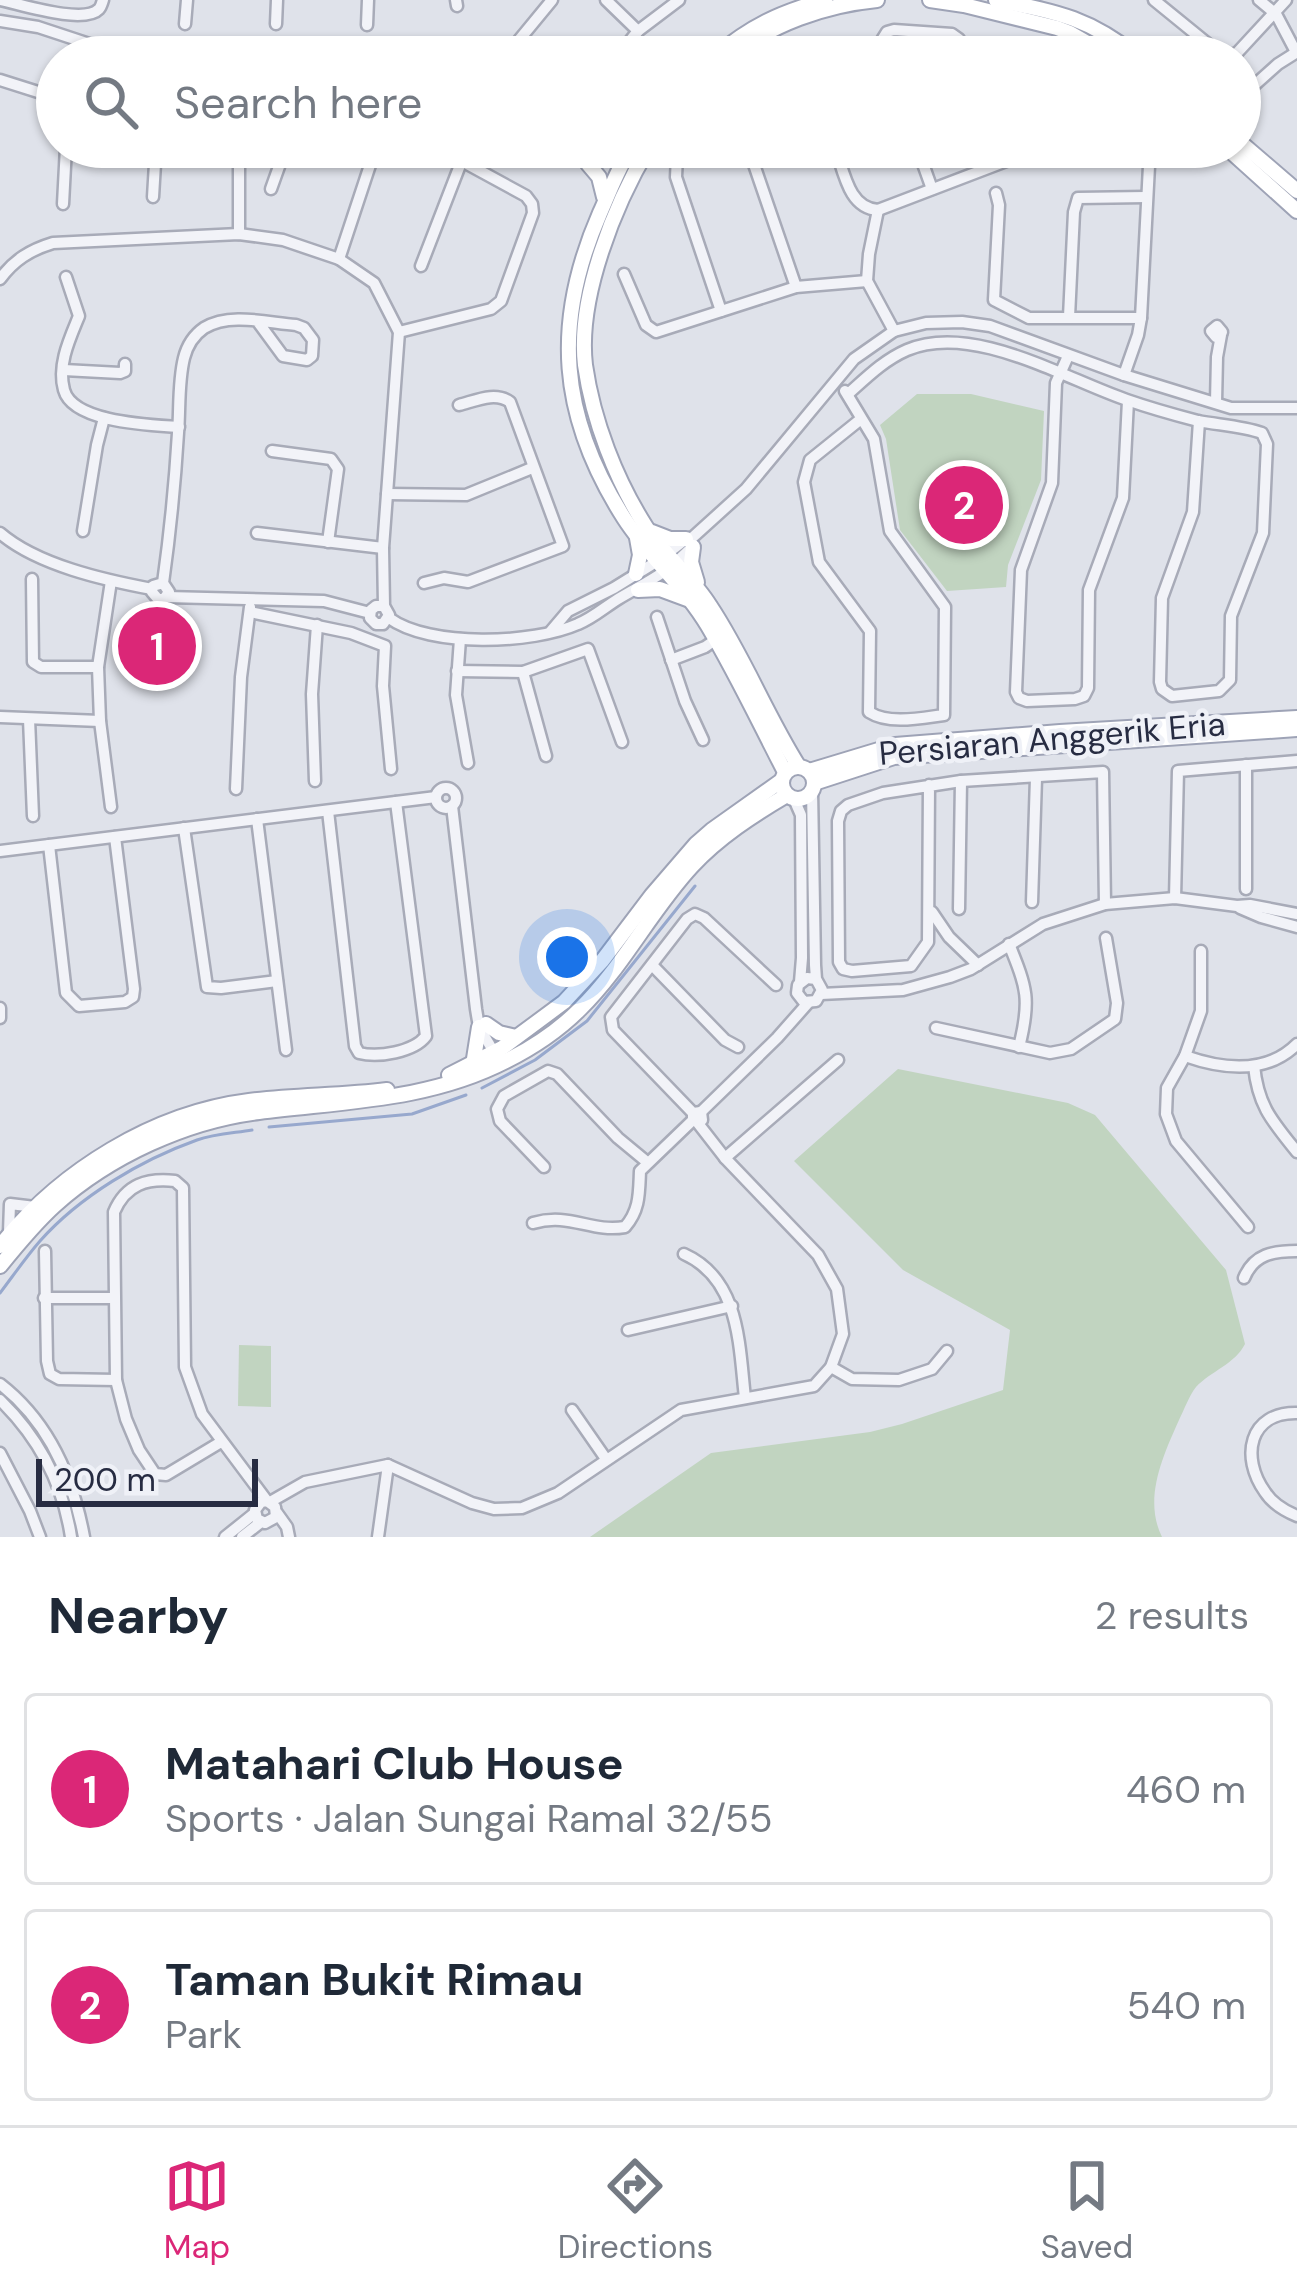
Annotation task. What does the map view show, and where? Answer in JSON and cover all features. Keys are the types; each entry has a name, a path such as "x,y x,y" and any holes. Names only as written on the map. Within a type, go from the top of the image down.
{"main road":[{"path":"739,36 775,17 825,0"},
{"path":"761,36 799,7 877,0"},
{"path":"931,0 988,10 1077,36"},
{"path":"996,0 1063,13 1105,36"},
{"path":"1261,160 1297,190"},
{"path":"591,168 603,184 603,208"},
{"path":"596,168 616,178 633,174"},
{"path":"621,168 585,248 569,319 570,383 586,442 614,502 740,653 798,782"},
{"path":"637,168 602,250 586,322 585,363 606,443 642,532 637,582 697,598"},
{"path":"1249,168 1297,211"},
{"path":"642,532 690,541 697,598 715,640 798,782"},
{"name":"Persiaran Anggerik Eria","path":"4,1240 83,1168 157,1127 244,1101 390,1089 502,1056 516,1036 544,1019 578,988 696,844 727,819 798,782 895,746 1297,718"},
{"name":"Persiaran Anggerik Eria","path":"0,1265 54,1206 110,1166 160,1139 245,1114 417,1093 464,1079 549,1034 583,1006 691,867 798,782 894,757 1297,729"},
{"path":"473,1065 481,1023 499,1034 516,1036"}],"street":[{"path":"0,0 36,5 55,14 92,14 101,5"},
{"path":"185,24 187,0"},
{"path":"276,24 277,0"},
{"path":"367,25 368,0"},
{"path":"522,36 552,0"},
{"path":"606,0 638,31"},
{"path":"634,36 679,0"},
{"path":"1154,0 1198,36"},
{"path":"1259,0 1276,14 1296,52 1261,79"},
{"path":"1254,36 1286,0"},
{"path":"33,26 36,5"},
{"path":"0,21 64,36"},
{"path":"884,36 894,30 955,36"},
{"path":"0,80 36,91"},
{"path":"63,204 65,168"},
{"path":"152,197 154,168"},
{"path":"239,168 239,234"},
{"path":"271,188 278,168"},
{"path":"339,259 369,168"},
{"path":"421,266 459,168"},
{"path":"399,332 491,309 506,292 532,219 532,204 476,168"},
{"path":"676,168 721,311"},
{"path":"755,168 796,287"},
{"path":"843,168 854,200 866,209 878,210 989,168"},
{"path":"924,168 932,189"},
{"path":"1124,375 1141,319 1148,168"},
{"path":"996,193 994,300 1029,318 1141,319"},
{"path":"1069,317 1078,198 1146,197"},
{"path":"878,210 867,281 894,331"},
{"path":"0,279 12,263 34,248 53,243 239,234 283,240 339,259 374,283 399,332 383,548 386,612"},
{"path":"0,254 12,263"},
{"path":"624,274 646,325 661,332 796,287 867,281"},
{"path":"66,277 79,316 68,338 63,389 67,397 120,423 178,427"},
{"path":"158,586 184,357 193,337 221,320 258,322 296,325 313,340 313,356 307,360 283,356 258,322"},
{"path":"0,533 32,553 111,581 169,589 167,597 324,601 370,613 376,606 419,632 460,639 514,638 577,625 666,563 746,489 854,359 894,331 926,323 976,323 1231,408 1297,408"},
{"path":"1216,335 1216,403"},
{"path":"848,394 886,361 911,348 970,344 1128,401 1262,433 1267,444 1263,532 1231,616 1231,680 1220,691 1172,696 1160,682 1162,598 1193,512 1199,421"},
{"path":"1068,356 1056,383 1052,483 1021,570 1016,692 1027,701 1075,699 1088,688 1089,590 1123,498 1128,401"},
{"path":"64,370 120,373 125,364"},
{"path":"834,381 848,394 874,439 890,531 944,607 944,715 887,719 869,712 870,631 819,562 804,482 810,460 862,419"},
{"path":"424,583 444,578 468,582 563,546 509,402 492,397 459,405"},
{"path":"83,531 104,418"},
{"path":"272,451 331,459 338,469 328,542"},
{"path":"387,494 466,495 532,468"},
{"path":"257,533 383,548"},
{"path":"32,579 33,662 41,667 98,667"},
{"path":"111,581 98,667 112,807"},
{"path":"551,631 568,611 637,582"},
{"path":"236,789 250,598"},
{"path":"586,601 595,615"},
{"path":"250,613 351,633 386,646 383,686 391,769"},
{"path":"657,617 703,740"},
{"path":"315,782 312,694 317,625"},
{"path":"460,639 456,695 468,763"},
{"path":"671,660 715,640"},
{"path":"457,671 523,672 588,649 622,742"},
{"path":"523,672 546,756"},
{"path":"0,717 100,721"},
{"path":"29,719 33,816"},
{"path":"1175,898 1178,771 1297,761"},
{"path":"1246,765 1246,889"},
{"path":"929,785 928,942 911,966 843,969 838,890 841,811 901,790 929,785 961,782 1103,772 1105,904"},
{"path":"1032,902 1036,778"},
{"path":"533,1223 560,1219 610,1229 625,1227 639,1202 640,1172 647,1162 808,1003 816,1001 815,890 798,782"},
{"path":"777,1038 798,987 802,958 798,782"},
{"path":"959,909 961,782"},
{"path":"0,851 436,797 442,789 452,790 476,1010 502,1056"},
{"path":"328,811 355,1046 369,1056 415,1046 426,1036 396,802"},
{"path":"256,819 286,1050"},
{"path":"184,828 207,986 277,981"},
{"path":"49,845 66,993 79,1006 125,1001 133,997 134,980 116,837"},
{"path":"815,890 838,890"},
{"path":"798,987 807,978 849,993 903,990 974,967 1043,924 1105,904 1175,898 1297,914"},
{"path":"1237,906 1297,927"},
{"path":"930,909 974,967"},
{"path":"225,1537 258,1518 271,1522 273,1507 305,1482 388,1465 472,1503 508,1510 542,1502 681,1409 814,1386 831,1367 843,1334 838,1289 829,1270 725,1158 696,1117 610,1027 611,1017 695,914 776,985"},
{"path":"936,1028 1050,1053 1071,1049 1115,1019 1117,1004 1106,938"},
{"path":"928,942 944,944 974,967"},
{"path":"1009,944 1026,985 1028,1013 1019,1047"},
{"path":"1202,951 1201,1011 1167,1088 1166,1114 1176,1141 1248,1227"},
{"path":"950,977 959,956"},
{"path":"652,965 725,1040 738,1047"},
{"path":"798,987 801,1000 808,1003"},
{"path":"1185,1056 1219,1068 1254,1066 1297,1044"},
{"path":"725,1158 838,1060"},
{"path":"1254,1066 1266,1113 1297,1152"},
{"path":"544,1167 500,1121 496,1109 504,1096 548,1071 557,1074 647,1162"},
{"path":"221,1442 166,1475 155,1474 126,1419 116,1380 114,1212 139,1185 154,1179 175,1181 183,1189 185,1367 202,1414 273,1507 289,1537"},
{"path":"4,1240 11,1222 7,1199 35,1207"},
{"path":"1244,1278 1251,1263 1262,1256 1297,1250"},
{"path":"45,1251 50,1374 59,1379 116,1380"},
{"path":"683,1254 696,1259 722,1287 732,1306 745,1398"},
{"path":"44,1298 114,1298"},
{"path":"628,1330 732,1306"},
{"path":"831,1367 852,1379 899,1380 932,1369 947,1351"},
{"path":"0,1384 25,1406 52,1441 71,1485 84,1537"},
{"path":"0,1400 46,1460 71,1537"},
{"path":"572,1410 606,1459"},
{"path":"1297,1413 1271,1417 1256,1429 1252,1441 1264,1492 1297,1516"},
{"path":"0,1454 40,1537"},
{"path":"378,1537 388,1465"},
{"path":"242,1537 258,1518 258,1504 273,1507"}],"green space":[{"path":"917,394 971,394 1044,411 1041,480 1008,565 1006,587 947,591 900,530 880,425"},
{"path":"898,1069 1068,1103 1095,1115 1226,1270 1245,1344 1196,1387 1173,1434 1155,1493 1162,1537 590,1537 711,1453 870,1432 1003,1390 1010,1330 903,1270 794,1161"},
{"path":"239,1345 271,1346 271,1407 238,1406"}],"waterway":[{"path":"482,1088 535,1060 587,1021 695,886"},
{"path":"269,1127 412,1114 466,1095"},
{"path":"0,1293 56,1225 112,1181 197,1140 252,1130"}],"place":[{"name":"Taman Bukit Rimau","path":"964,505"},
{"name":"Matahari Club House","path":"157,646"}]}
